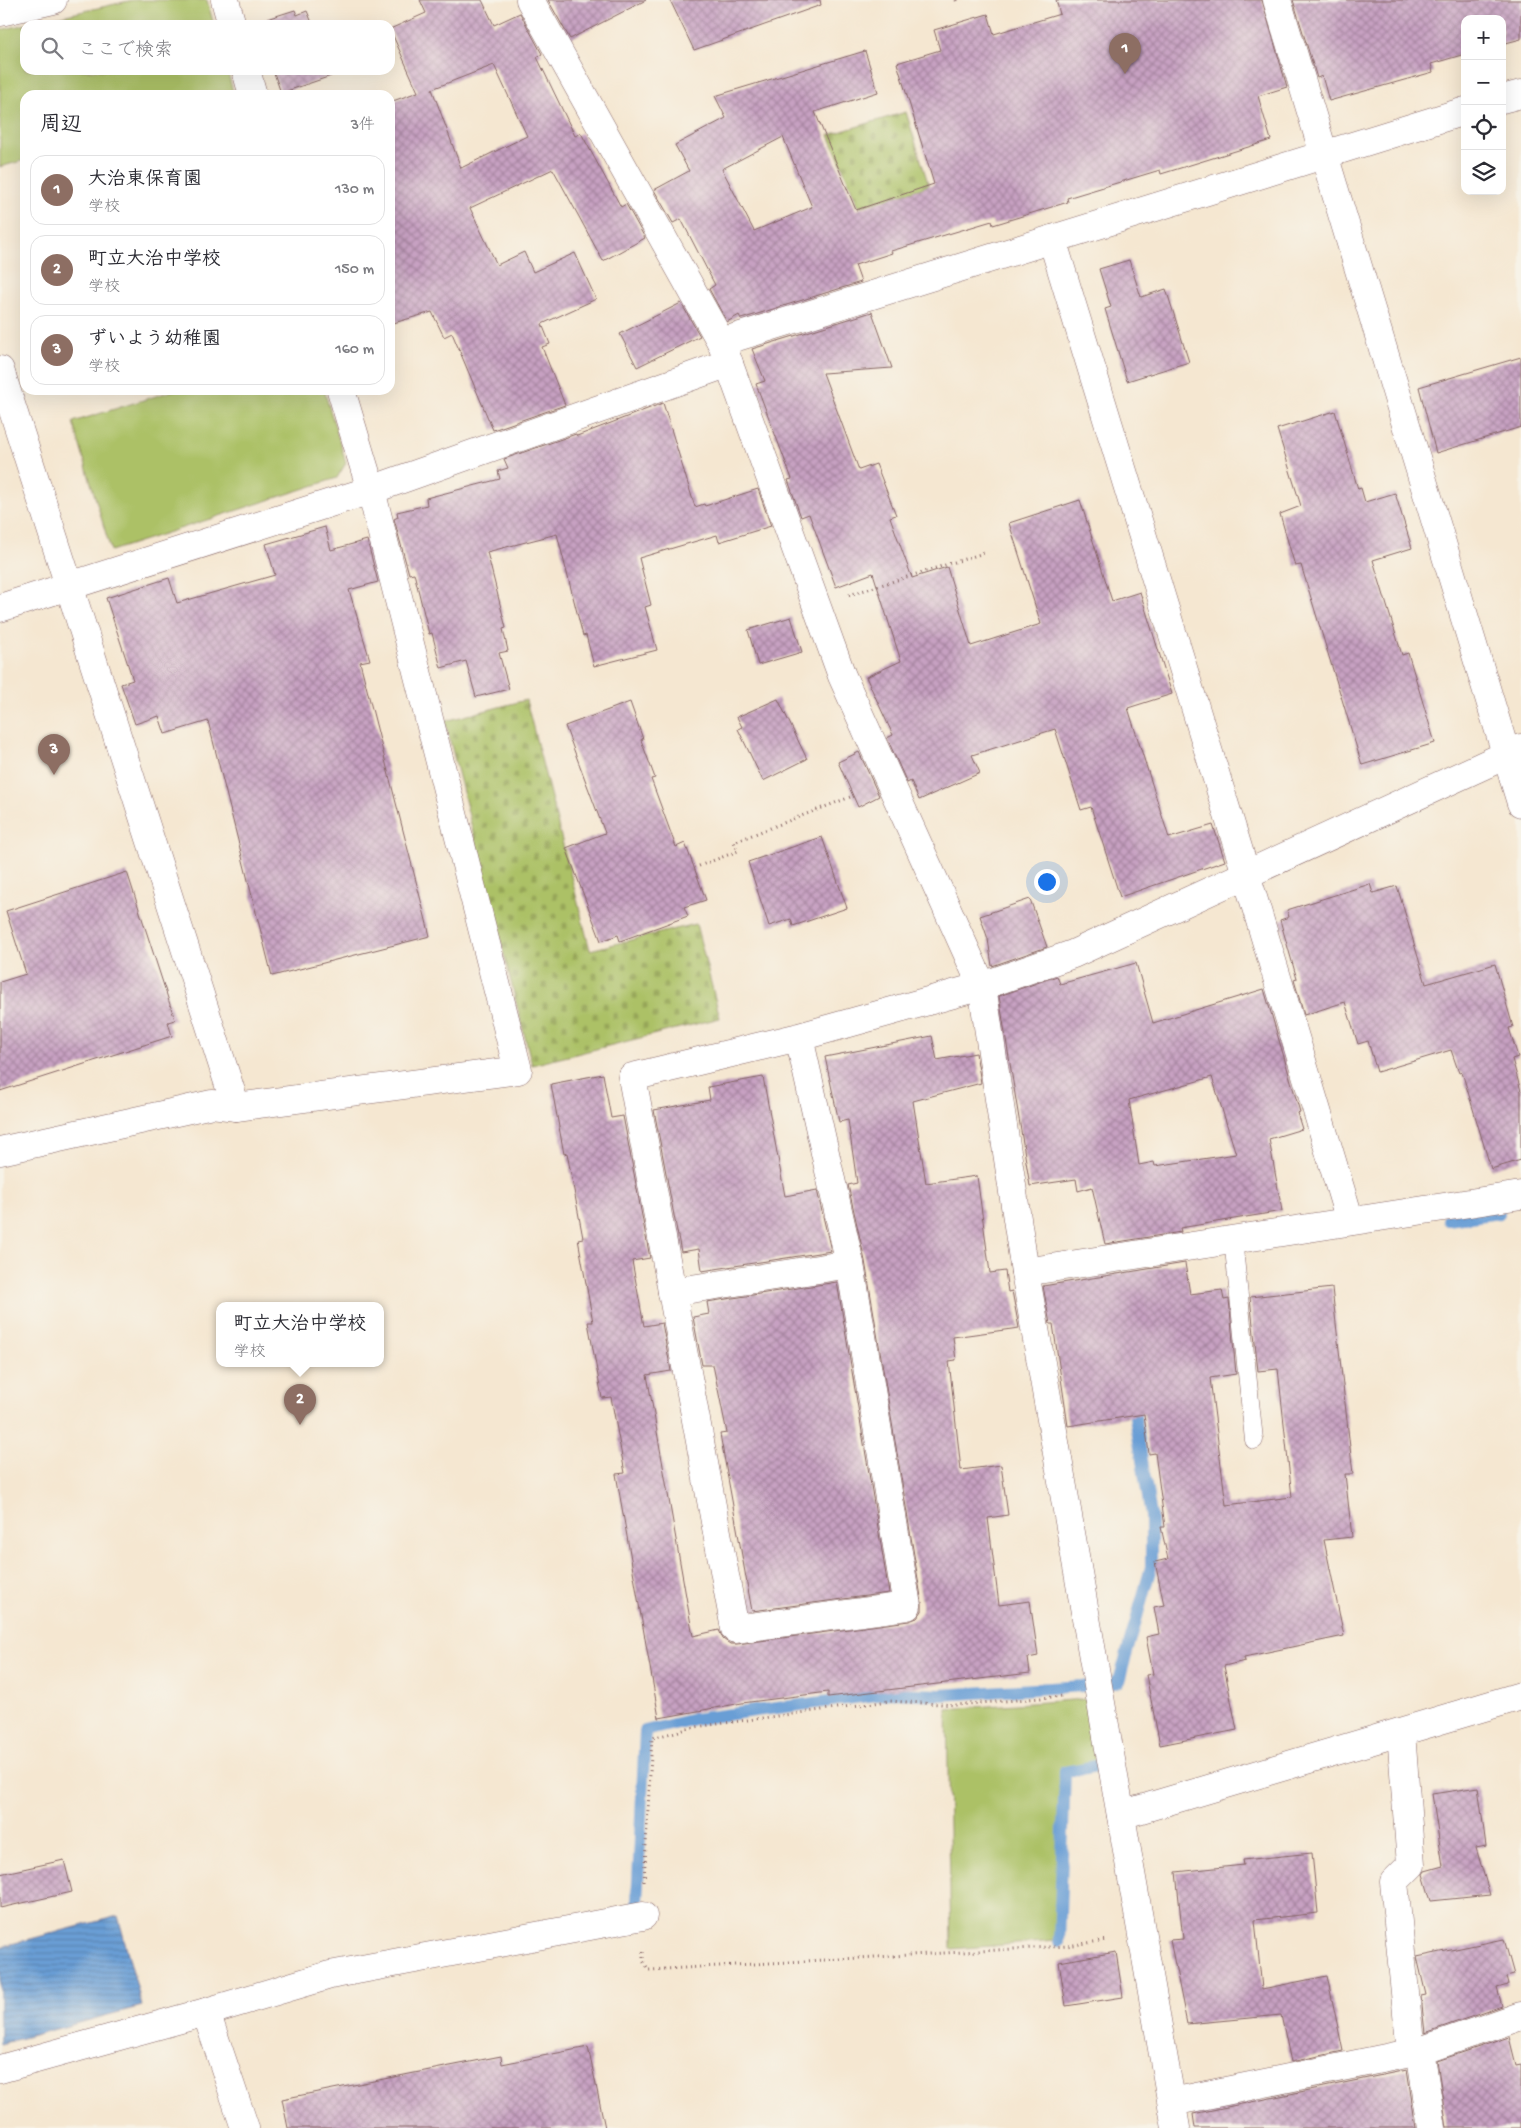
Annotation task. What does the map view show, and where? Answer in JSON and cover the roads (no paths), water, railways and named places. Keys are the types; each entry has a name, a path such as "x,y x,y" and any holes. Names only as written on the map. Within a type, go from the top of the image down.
{"street":[{"path":"0,12 53,0"},
{"path":"225,0 231,20"},
{"path":"530,0 725,352 842,676 982,986 1025,1272 1174,2115 1415,2052 1521,2016"},
{"path":"1276,0 1514,751 1521,803"},
{"path":"247,75 252,90"},
{"path":"1506,99 1521,94"},
{"path":"0,608 371,490 725,352 1052,239 1461,112"},
{"path":"1052,239 1350,1222"},
{"path":"0,370 236,1107"},
{"path":"0,1151 212,1104 236,1107 518,1070 371,490 342,395"},
{"path":"799,1037 850,1264 907,1606 735,1629 632,1077 799,1037 982,986 1073,954 1514,751"},
{"path":"1025,1272 1521,1196"},
{"path":"672,1292 850,1264"},
{"path":"1121,1815 1521,1696"},
{"path":"1401,1732 1412,1865 1394,1882 1415,2052 1432,2128"},
{"path":"0,2069 206,2012 330,1975 643,1916"},
{"path":"206,2012 245,2128"}],"lane":[{"path":"1233,1239 1254,1440"}],"water":[{"path":"118,1916 142,2006 0,2044 0,1947"}],"waterway":[{"path":"1448,1220 1499,1213"},
{"path":"1113,1683 1119,1681 1151,1567 1151,1516 1132,1398"},
{"path":"637,1903 645,1731 694,1719 891,1693 940,1695 1083,1686"},
{"path":"1059,1941 1065,1772 1096,1766"}],"place":[{"name":"大治東保育園","path":"1125,74"},
{"name":"ずいよう幼稚園","path":"54,775"},
{"name":"町立大治中学校","path":"300,1425"}]}
